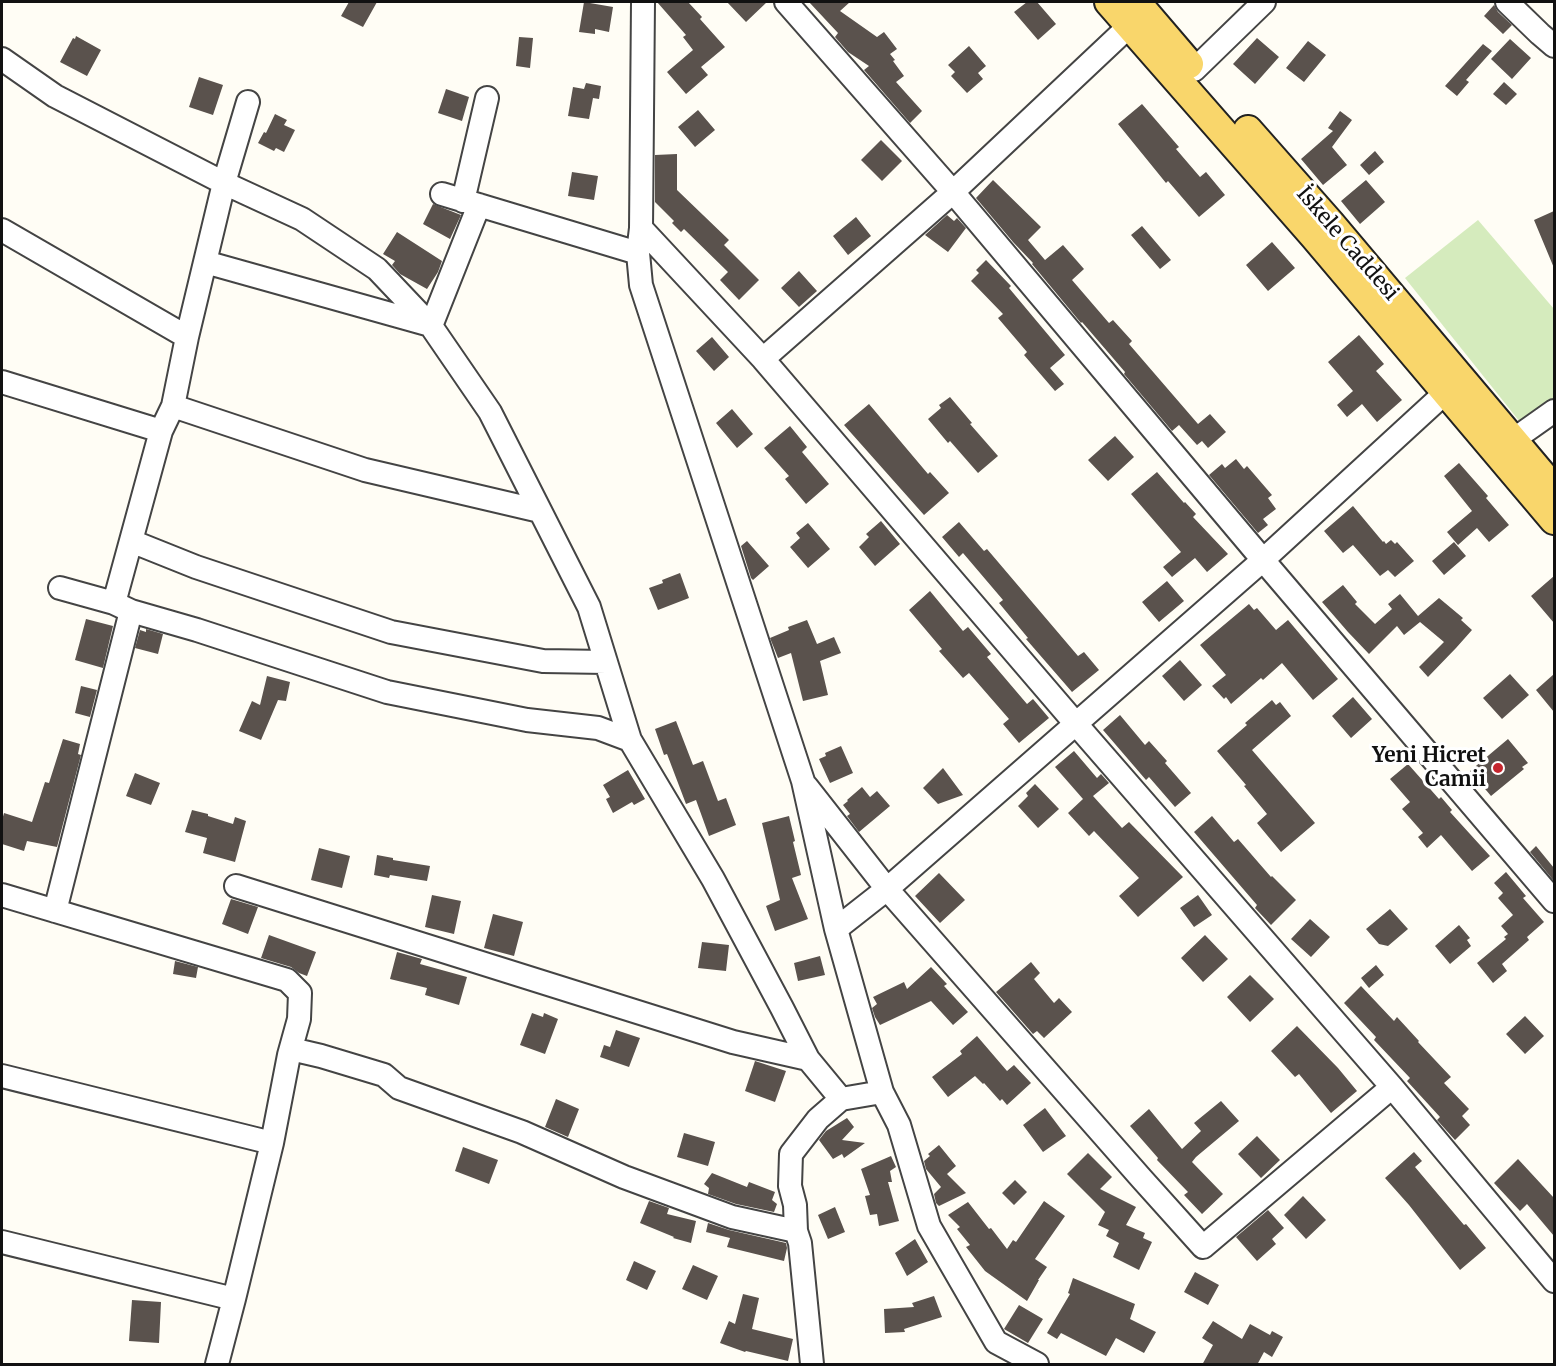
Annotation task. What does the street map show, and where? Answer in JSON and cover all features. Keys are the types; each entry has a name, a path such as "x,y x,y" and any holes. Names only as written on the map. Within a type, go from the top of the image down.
{"main road":[{"path":"1109,2 1137,13 1314,236 1453,385 1554,520"},
{"name":"İskele Caddesi","path":"1137,13 1194,70 1330,223 1453,385 1513,440 1554,489"}],"street":[{"path":"643,2 641,228 638,253 641,285 803,781 836,929 882,1092 899,1125 929,1226 995,1353 1037,1365"},
{"path":"786,2 953,192 1554,901"},
{"path":"1194,70 1264,2"},
{"path":"1507,2 1554,46"},
{"path":"763,359 953,192 1137,13"},
{"path":"2,59 55,96 224,183 302,219 377,269 431,326 490,412 589,607 630,740 712,879 808,1059 841,1099"},
{"path":"431,326 471,203 487,98"},
{"path":"55,911 122,607 131,541 161,431 173,406 224,183 248,102"},
{"path":"441,194 638,253"},
{"path":"641,228 763,359 1392,1087 1554,1279"},
{"path":"2,230 187,337"},
{"path":"205,262 431,326"},
{"path":"2,382 161,431"},
{"path":"836,929 887,889 1263,560 1453,385"},
{"path":"173,406 365,470 540,510"},
{"path":"1513,440 1554,411"},
{"path":"131,541 196,567 392,632 543,661 606,662"},
{"path":"60,588 387,692 527,720 598,728 630,740"},
{"path":"803,781 887,889 1203,1247 1392,1087"},
{"path":"236,886 733,1042 808,1059"},
{"path":"2,894 287,980 300,993 300,1019 217,1365"},
{"path":"291,1049 384,1075 399,1088 522,1132 624,1176 732,1217 796,1231"},
{"path":"2,1076 272,1143"},
{"path":"812,1365 800,1243 796,1231 795,1206 790,1186 791,1154 818,1119 841,1099 882,1092"},
{"path":"2,1242 234,1299"}],"green space":[{"path":"1478,220 1554,309 1554,398 1520,422 1405,278"}],"building":[{"path":"349,2 377,2 363,27 341,16"},
{"path":"584,2 613,7 609,32 595,29 595,34 579,32"},
{"path":"657,2 688,2 725,47 701,67 708,75 686,94 667,72 693,50 683,37 686,35"},
{"path":"727,2 767,2 746,22"},
{"path":"809,2 850,2 840,11 877,37 884,32 897,49 890,54 904,76 896,82 922,111 910,123 864,70 869,66 848,52 835,37 838,33"},
{"path":"1027,2 1037,2 1056,24 1038,40 1014,12"},
{"path":"1494,5 1512,25 1503,34 1484,16"},
{"path":"76,36 101,50 87,76 60,62"},
{"path":"519,37 533,38 530,68 516,66"},
{"path":"1257,38 1279,57 1255,84 1233,64"},
{"path":"1510,39 1531,58 1512,79 1491,59"},
{"path":"1308,41 1326,55 1304,82 1286,68"},
{"path":"1483,44 1492,51 1466,80 1469,82 1457,96 1445,86"},
{"path":"969,46 986,66 978,73 983,79 967,93 951,76 955,72 948,65"},
{"path":"199,77 223,85 213,115 189,107"},
{"path":"1504,82 1517,94 1506,105 1493,94"},
{"path":"586,83 601,86 599,99 593,98 589,119 568,116 573,87 584,89"},
{"path":"446,89 469,97 462,121 438,113"},
{"path":"1142,104 1179,147 1176,149 1200,177 1206,172 1225,195 1199,217 1168,181 1166,183 1118,124"},
{"path":"698,110 715,130 695,147 678,127"},
{"path":"1340,111 1352,120 1332,147 1347,165 1323,185 1301,159 1333,131 1328,128"},
{"path":"275,114 287,120 284,125 295,130 284,152 276,148 274,151 258,143 264,132 266,133"},
{"path":"881,140 902,161 882,181 861,160"},
{"path":"1375,151 1384,162 1369,175 1360,165"},
{"path":"677,154 677,190 729,240 724,245 759,280 739,300 720,280 728,272 684,229 681,232 672,223 674,221 655,202 655,155"},
{"path":"572,172 598,176 594,200 568,196"},
{"path":"993,180 1041,227 1028,240 1045,260 1063,245 1084,269 1072,280 1109,323 1113,320 1132,341 1129,344 1198,424 1210,414 1226,432 1208,448 1202,441 1197,445 1179,425 1172,431 1124,374 1125,372 976,198"},
{"path":"1366,180 1385,202 1360,224 1341,201"},
{"path":"433,204 461,215 450,239 423,224"},
{"path":"1554,211 1554,268 1534,220"},
{"path":"947,215 954,221 957,218 966,228 948,252 925,235"},
{"path":"856,217 871,236 848,255 833,236"},
{"path":"1142,226 1171,260 1160,269 1131,235"},
{"path":"397,232 442,261 427,289 400,274 392,265 395,261 383,254"},
{"path":"1272,242 1295,268 1268,291 1246,265"},
{"path":"986,260 1011,286 1009,288 1065,355 1050,368 1064,384 1055,391 1024,355 1027,352 998,318 1003,314 971,281 979,273 976,270"},
{"path":"799,271 817,291 799,307 781,288"},
{"path":"1359,335 1384,364 1376,371 1402,400 1377,422 1362,404 1347,417 1337,405 1353,391 1328,362"},
{"path":"712,337 729,357 714,371 696,351"},
{"path":"950,397 998,456 978,473 928,419 941,408 939,405"},
{"path":"869,404 928,474 930,472 949,493 924,515 844,425"},
{"path":"732,409 753,434 737,448 716,423"},
{"path":"790,426 807,447 802,452 829,484 806,504 785,479 789,476 764,448"},
{"path":"1115,436 1134,457 1108,481 1088,460"},
{"path":"1236,459 1244,469 1247,466 1272,495 1268,498 1276,509 1263,519 1268,525 1258,533 1209,475 1222,464 1225,468"},
{"path":"1459,463 1488,496 1486,498 1509,525 1489,542 1477,528 1458,545 1447,532 1472,511 1444,476"},
{"path":"1157,472 1196,514 1193,517 1228,554 1207,572 1195,558 1172,577 1163,567 1181,552 1131,494"},
{"path":"1353,506 1383,542 1386,544 1391,540 1395,544 1397,542 1414,561 1395,577 1388,570 1380,576 1353,545 1343,553 1324,531"},
{"path":"881,521 900,544 875,566 859,547 869,537 866,534"},
{"path":"959,522 984,551 987,549 1078,656 1084,652 1099,670 1072,692 1026,639 1028,638 999,603 1003,600 963,553 959,557 942,537"},
{"path":"808,523 830,549 808,568 790,547 800,538 796,533"},
{"path":"747,541 769,566 753,580 741,546"},
{"path":"1454,542 1466,556 1444,575 1432,561"},
{"path":"680,573 689,598 658,610 649,588"},
{"path":"1554,576 1554,623 1531,596"},
{"path":"1167,581 1184,601 1159,622 1142,602"},
{"path":"1343,585 1357,602 1355,604 1375,624 1392,609 1388,604 1400,594 1418,616 1439,598 1463,618 1461,620 1472,630 1428,677 1419,667 1444,642 1420,622 1404,635 1397,626 1369,654 1322,602"},
{"path":"930,591 963,631 968,627 991,654 987,657 1027,704 1033,699 1049,718 1019,743 1003,724 1009,719 969,673 963,678 939,651 942,649 909,610"},
{"path":"1249,604 1254,610 1257,608 1276,630 1288,620 1338,679 1313,700 1282,663 1231,704 1226,697 1224,699 1212,686 1226,675 1200,645"},
{"path":"86,619 113,626 103,668 75,660"},
{"path":"807,620 817,644 834,637 841,653 820,661 828,695 803,701 791,653 778,658 770,638 789,630 788,627"},
{"path":"146,629 163,634 158,654 135,648 140,630 146,632"},
{"path":"1180,660 1202,685 1184,701 1162,676"},
{"path":"1510,674 1529,695 1502,719 1483,698"},
{"path":"1554,674 1554,712 1536,690"},
{"path":"267,676 290,682 286,701 278,700 261,740 239,731 252,701 260,705"},
{"path":"81,686 97,690 90,717 75,713"},
{"path":"1353,697 1372,719 1351,738 1332,716"},
{"path":"1272,700 1276,705 1280,702 1291,716 1252,750 1315,823 1281,852 1257,823 1267,814 1217,751"},
{"path":"1120,715 1145,745 1149,741 1191,793 1175,807 1149,777 1146,780 1103,730"},
{"path":"676,721 693,765 703,761 718,801 726,798 736,825 709,836 696,800 686,804 655,729"},
{"path":"63,739 80,744 78,754 81,755 57,847 27,841 24,851 2,844 4,813 32,822 45,782 49,783"},
{"name":"Yeni Hicret Camii","path":"1508,739 1528,763 1522,767 1524,769 1491,796 1470,771"},
{"path":"841,746 853,773 830,783 819,759 826,756 825,753"},
{"path":"1074,751 1097,778 1101,774 1109,783 1093,796 1122,828 1129,822 1183,877 1138,917 1119,896 1139,878 1094,831 1089,836 1068,813 1083,799 1055,767"},
{"path":"1408,764 1439,799 1441,797 1452,810 1450,812 1490,856 1472,871 1441,835 1427,848 1418,837 1423,833 1402,809 1410,802 1390,779"},
{"path":"943,768 963,795 938,804 923,788"},
{"path":"628,770 645,799 634,805 632,802 613,813 606,799 610,797 603,785"},
{"path":"135,773 160,783 151,805 126,796"},
{"path":"1035,784 1059,809 1038,828 1018,806"},
{"path":"862,787 870,797 877,791 890,806 859,832 847,816 850,814 843,805"},
{"path":"192,810 233,824 235,817 246,821 235,862 203,853 207,838 185,832"},
{"path":"789,816 801,875 792,878 808,919 775,931 766,906 780,900 762,823"},
{"path":"1212,816 1234,842 1238,839 1271,877 1296,900 1271,925 1255,908 1257,905 1194,832"},
{"path":"1536,846 1554,868 1554,881 1530,852"},
{"path":"319,848 350,856 342,888 311,880"},
{"path":"377,855 430,866 427,881 374,875"},
{"path":"1506,872 1526,896 1523,898 1544,922 1527,937 1529,940 1502,964 1507,971 1493,983 1477,963 1506,939 1504,937 1508,934 1501,926 1513,915 1498,898 1503,893 1494,883"},
{"path":"939,873 965,900 940,923 915,896"},
{"path":"432,895 461,901 454,934 425,927"},
{"path":"1198,895 1212,915 1194,927 1180,908"},
{"path":"231,899 258,907 248,934 222,924"},
{"path":"1390,909 1408,929 1388,946 1379,944 1366,929"},
{"path":"493,914 523,922 514,956 484,948"},
{"path":"1310,919 1330,937 1311,957 1291,939"},
{"path":"1459,925 1470,938 1467,940 1471,946 1450,964 1435,946"},
{"path":"269,935 316,952 307,976 291,967 261,958"},
{"path":"1205,935 1228,959 1203,982 1181,958"},
{"path":"702,942 729,945 726,971 698,968"},
{"path":"397,952 422,959 420,964 467,977 459,1005 425,995 427,988 390,979"},
{"path":"820,956 825,975 798,981 794,963"},
{"path":"175,961 198,967 196,978 173,974"},
{"path":"1031,962 1040,973 1034,979 1054,1003 1059,998 1072,1012 1044,1038 1037,1031 1033,1034 996,992"},
{"path":"1376,965 1384,975 1369,988 1361,978"},
{"path":"931,967 947,984 944,986 968,1012 953,1025 931,1001 880,1025 872,1008 877,1004 873,997 904,982 907,989"},
{"path":"1250,975 1274,999 1250,1022 1227,997"},
{"path":"1361,986 1394,1021 1397,1017 1451,1077 1444,1083 1469,1109 1462,1116 1470,1125 1455,1140 1437,1120 1440,1117 1407,1081 1410,1078 1374,1040 1376,1037 1344,1003"},
{"path":"532,1013 543,1017 544,1013 558,1019 545,1054 520,1045"},
{"path":"1525,1016 1544,1036 1525,1054 1506,1034"},
{"path":"1297,1026 1357,1091 1331,1113 1299,1074 1295,1077 1271,1051"},
{"path":"616,1030 640,1038 629,1067 600,1057 604,1045 610,1047"},
{"path":"977,1036 1007,1071 1014,1065 1031,1083 1007,1105 975,1076 948,1097 932,1077 962,1054 960,1051"},
{"path":"755,1061 786,1071 775,1102 745,1091"},
{"path":"556,1099 579,1109 568,1137 545,1127"},
{"path":"1221,1101 1239,1121 1192,1162 1223,1194 1202,1214 1184,1195 1188,1192 1157,1160 1158,1158 1130,1126 1149,1109 1182,1149 1201,1131 1194,1123"},
{"path":"1045,1108 1066,1136 1043,1152 1023,1125"},
{"path":"847,1118 854,1127 842,1140 865,1143 844,1158 842,1154 833,1159 819,1140 826,1131"},
{"path":"684,1133 715,1142 708,1166 677,1157"},
{"path":"1257,1136 1280,1160 1261,1178 1238,1154"},
{"path":"939,1145 956,1166 947,1174 966,1193 939,1206 934,1194 941,1187 926,1169 924,1161 930,1156 928,1154"},
{"path":"463,1147 498,1160 489,1184 455,1171"},
{"path":"1414,1152 1422,1161 1415,1167 1486,1248 1460,1270 1385,1178"},
{"path":"1088,1153 1112,1177 1100,1189 1136,1207 1126,1225 1145,1233 1143,1238 1152,1242 1139,1270 1113,1257 1119,1243 1106,1236 1109,1230 1098,1225 1105,1212 1067,1174"},
{"path":"891,1156 896,1167 890,1171 892,1182 888,1182 899,1221 879,1226 877,1214 870,1215 865,1196 870,1195 861,1169"},
{"path":"1518,1159 1554,1198 1554,1236 1527,1204 1520,1211 1494,1183"},
{"path":"712,1173 747,1187 749,1182 775,1192 772,1200 777,1204 774,1212 736,1204 708,1194 709,1188 704,1184"},
{"path":"1015,1180 1027,1192 1014,1205 1002,1193"},
{"path":"1303,1196 1326,1220 1306,1239 1284,1215"},
{"path":"649,1201 669,1208 667,1214 696,1221 691,1243 673,1238 640,1223"},
{"path":"1044,1201 1065,1216 1035,1259 1047,1267 1027,1301 985,1271 966,1247 970,1245 957,1229 960,1227 948,1215 968,1202 1007,1249 1013,1240 1016,1242"},
{"path":"835,1207 845,1232 828,1239 818,1215"},
{"path":"1268,1210 1284,1228 1272,1239 1276,1244 1257,1261 1236,1237"},
{"path":"708,1223 786,1243 784,1261 727,1247 730,1238 706,1232"},
{"path":"915,1239 928,1262 907,1276 895,1253"},
{"path":"634,1261 656,1271 647,1290 626,1280"},
{"path":"693,1265 718,1276 707,1300 682,1289"},
{"path":"1195,1272 1219,1285 1208,1305 1184,1292"},
{"path":"1073,1278 1135,1304 1130,1319 1156,1332 1144,1353 1116,1338 1106,1356 1061,1333 1057,1339 1047,1333 1070,1294 1068,1293"},
{"path":"743,1294 759,1298 752,1329 793,1339 788,1361 745,1352 720,1343 729,1321 735,1324"},
{"path":"934,1296 942,1317 904,1329 905,1332 885,1333 884,1309 914,1307 912,1303"},
{"path":"132,1300 161,1302 159,1343 129,1341"},
{"path":"1019,1305 1043,1319 1028,1343 1004,1329"},
{"path":"1213,1321 1242,1339 1250,1324 1270,1335 1272,1331 1283,1337 1272,1357 1264,1352 1257,1365 1202,1365 1213,1345 1202,1338"}],"place":[{"name":"Yeni Hicret Camii","path":"1498,768"}]}
